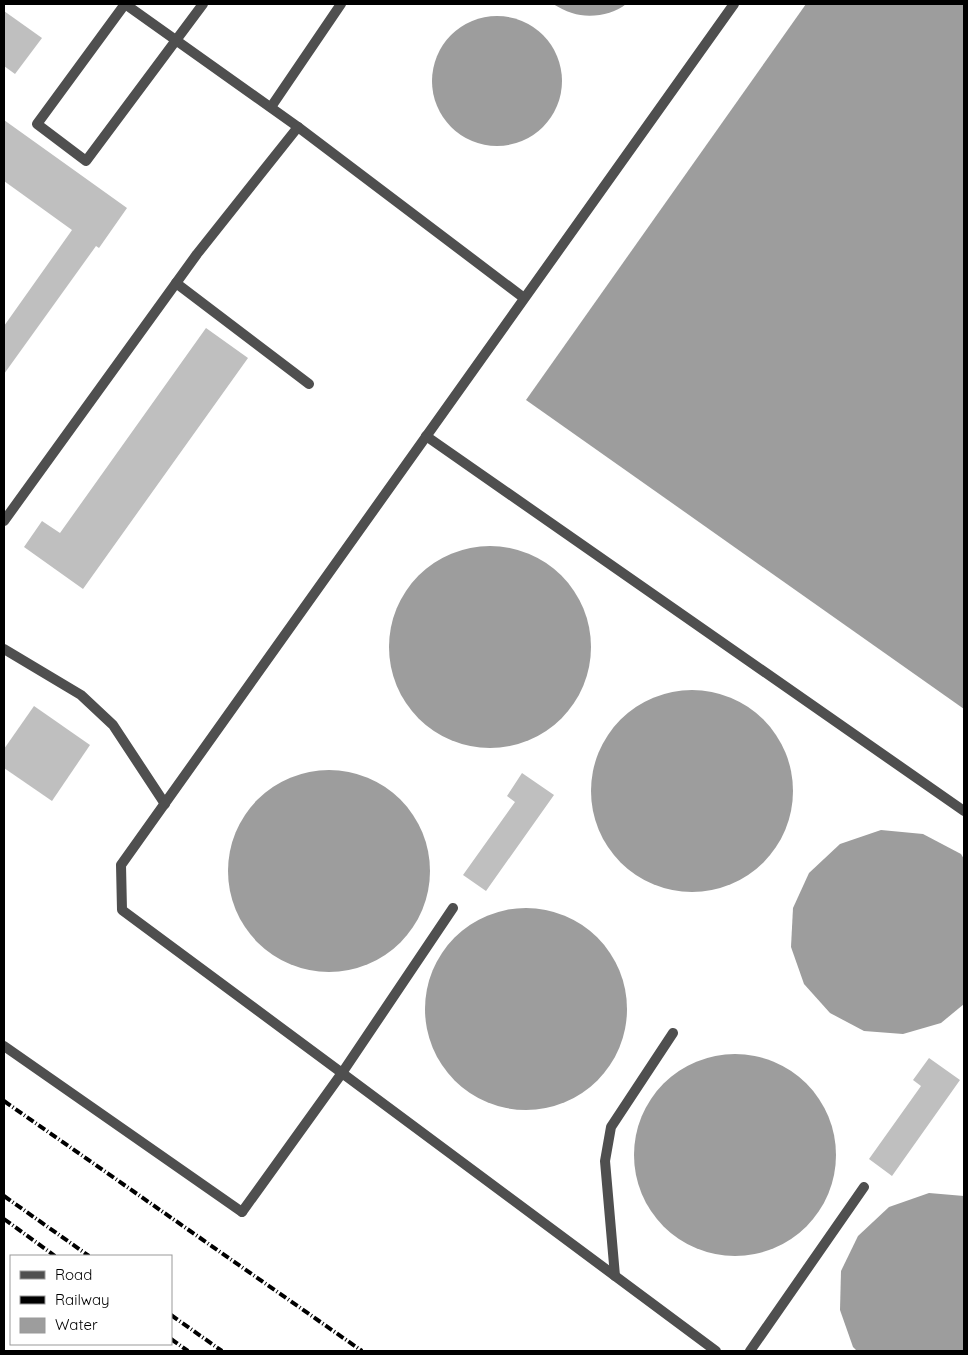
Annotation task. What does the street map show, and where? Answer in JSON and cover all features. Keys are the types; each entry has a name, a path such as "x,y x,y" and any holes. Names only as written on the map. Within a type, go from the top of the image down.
{"street":[{"path":"203,4 177,41 86,161 37,124 125,4 177,41 271,107 524,298"},
{"path":"271,107 342,4"},
{"path":"716,1351 122,910 121,866 734,4"},
{"path":"4,521 176,283 298,127"},
{"path":"176,283 309,384"},
{"path":"426,436 964,811"},
{"path":"4,649 81,695 113,725 164,804"},
{"path":"4,1046 242,1212 342,1073 453,908"},
{"path":"615,1276 605,1161 611,1127 673,1033"},
{"path":"750,1351 864,1187"}],"water":[{"path":"553,4 626,4 608,13 586,16 572,13"},
{"path":"806,4 964,4 964,709 526,400"},
{"path":"497,16 510,17 522,21 543,35 557,56 561,68 561,94 557,106 543,127 522,141 510,145 497,146 484,145 472,141 451,127 437,106 433,94 432,81 433,68 437,56 451,35 472,21 484,17"},
{"path":"500,546 510,547 538,557 562,575 580,599 584,608 590,627 590,667 584,686 580,695 562,719 538,737 529,741 510,747 480,748 470,747 442,737 418,719 400,695 396,686 390,667 389,637 390,627 400,599 418,575 442,557 451,553 470,547"},
{"path":"702,690 731,697 764,719 786,752 792,771 792,811 786,830 764,863 731,885 712,891 682,892 653,885 620,863 598,830 592,811 591,781 598,752 620,719 653,697 672,691"},
{"path":"339,770 349,771 377,781 401,799 419,823 423,832 429,851 429,891 423,910 419,919 401,943 377,961 368,965 349,971 319,972 309,971 281,961 257,943 239,919 235,910 229,891 228,861 229,851 239,823 257,799 281,781 290,777 309,771"},
{"path":"881,830 923,834 961,854 964,859 964,1004 941,1023 903,1034 864,1031 830,1013 804,984 791,947 793,908 809,873 840,844"},
{"path":"536,908 546,909 574,919 598,937 616,961 620,970 626,989 626,1029 620,1048 616,1057 598,1081 574,1099 565,1103 546,1109 516,1110 506,1109 478,1099 454,1081 436,1057 432,1048 426,1029 425,999 426,989 436,961 454,937 478,919 487,915 506,909"},
{"path":"745,1054 774,1061 807,1083 829,1116 835,1135 835,1175 829,1194 807,1227 774,1249 755,1255 725,1256 696,1249 663,1227 641,1194 635,1175 634,1145 641,1116 663,1083 696,1061 715,1055"},
{"path":"929,1193 964,1196 964,1351 857,1351 853,1347 840,1310 841,1271 858,1236 889,1207"}],"building":[{"path":"4,11 42,38 15,74 4,66"},
{"path":"4,120 127,208 99,248 96,246 4,374 4,326 72,230 4,181"},
{"path":"206,328 248,358 83,589 24,547 42,521 60,533"},
{"path":"34,706 90,745 52,801 4,768 4,749"},
{"path":"522,773 554,795 486,891 463,875 515,802 507,796"},
{"path":"929,1058 960,1080 892,1176 869,1159 921,1086 913,1080"}],"railway":[{"path":"4,1101 362,1351"},
{"path":"4,1196 88,1255"},
{"path":"4,1219 54,1255"},
{"path":"172,1316 222,1351"},
{"path":"172,1340 188,1351"}]}
